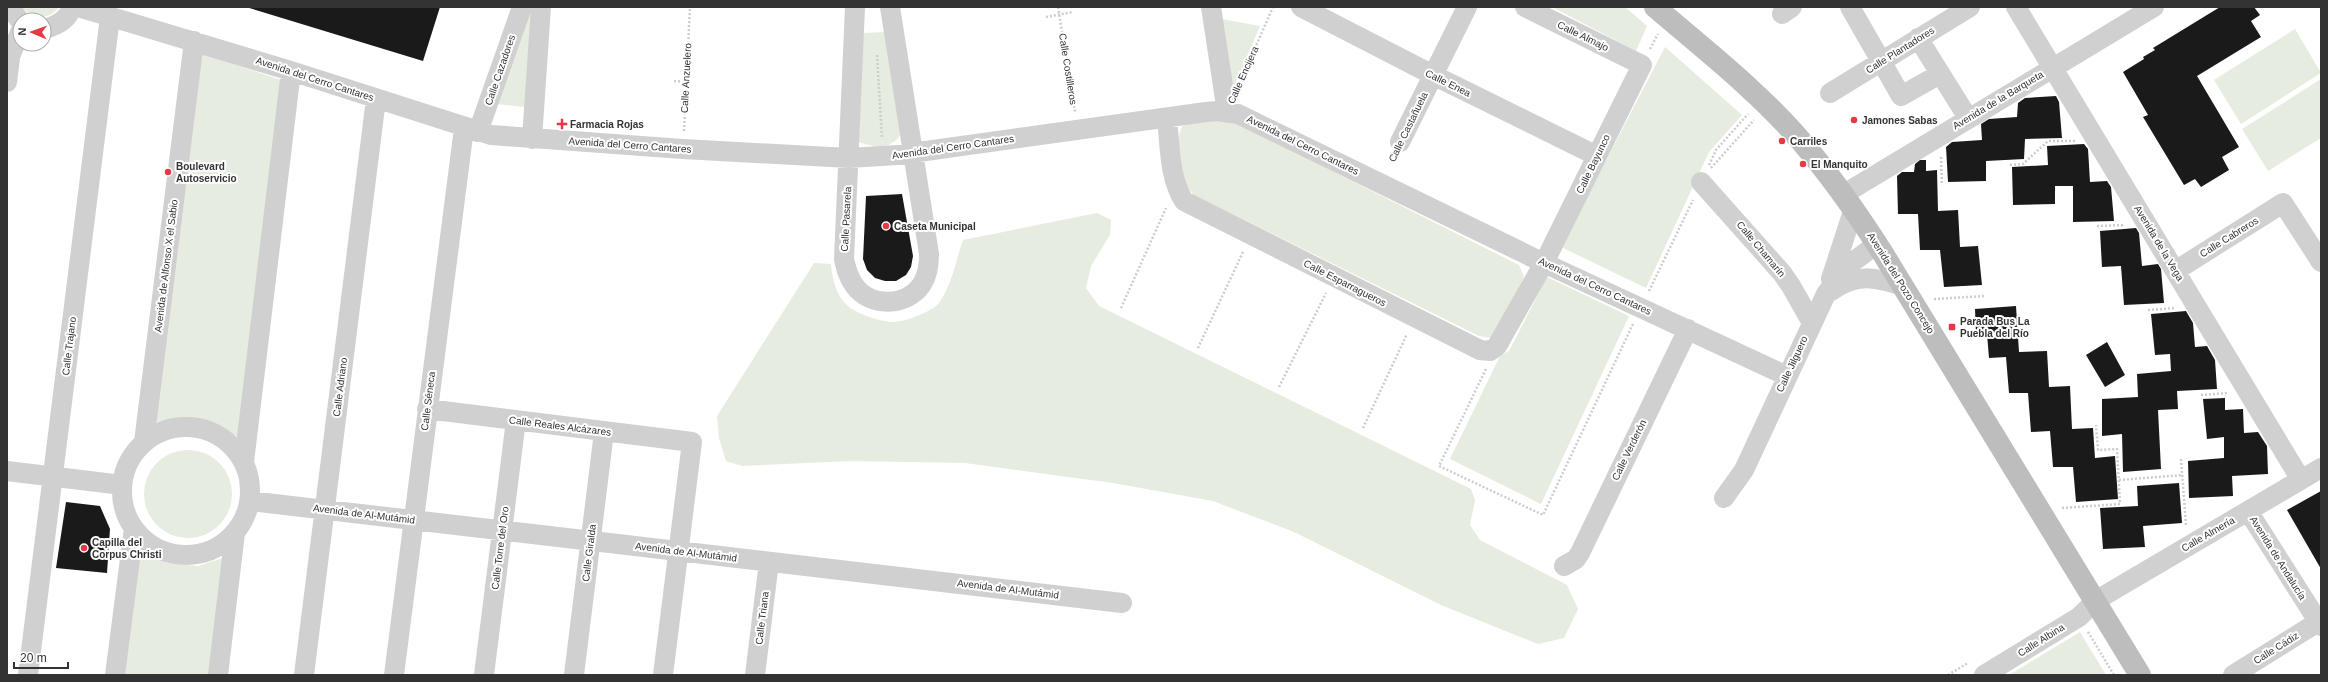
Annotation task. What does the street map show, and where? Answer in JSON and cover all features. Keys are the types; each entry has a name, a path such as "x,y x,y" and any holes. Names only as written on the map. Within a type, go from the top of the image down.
{"main road":[{"name":"Avenida del Pozo Concejo","path":"1661,12 1764,103 1801,141 1849,201 1877,244 2140,675"}],"street":[{"path":"52,27 64,20 72,7"},
{"name":"Avenida del Cerro Cantares","path":"78,7 291,71 471,130 502,137 849,158 884,156 1212,112 1227,112 1244,116 1544,262 1787,376"},
{"name":"Calle Cazadores","path":"471,130 522,7"},
{"path":"532,139 541,7"},
{"name":"Calle Pasarela","path":"855,7 849,158 843,244 848,274 854,286 866,295 880,302 896,302 911,294 922,284 929,269 927,236 890,7"},
{"name":"Calle Encijera","path":"1210,7 1227,112"},
{"name":"Calle Enea","path":"1301,7 1433,76 1597,156"},
{"name":"Calle Castañuela","path":"1400,142 1467,7"},
{"name":"Calle Almajo","path":"1525,7 1642,65"},
{"path":"1850,7 1902,96 1940,74"},
{"name":"Calle Plantadores","path":"1830,93 1970,7"},
{"name":"Avenida de la Vega","path":"2016,7 2301,480"},
{"name":"Avenida de la Barqueta","path":"1849,201 1940,135 2053,68 2126,14 2154,7"},
{"name":"Calle Trajano","path":"28,675 110,17"},
{"path":"1918,38 1968,118"},
{"name":"Avenida de Alfonso X el Sabio","path":"144,442 194,41"},
{"path":"7,82 8,61 12,51"},
{"name":"Calle Bayunco","path":"1544,262 1642,65"},
{"path":"244,462 291,71"},
{"name":"Calle Adriano","path":"304,675 376,99"},
{"name":"Calle Esparragueros","path":"1167,118 1174,178 1184,201 1480,350 1490,351"},
{"name":"Calle Séneca","path":"394,675 427,409 471,130"},
{"name":"Calle Chamarín","path":"1703,179 1782,273 1812,323"},
{"path":"1826,294 1849,201"},
{"name":"Calle Cabreros","path":"2175,271 2283,204 2321,262"},
{"name":"Calle Jilguero","path":"1724,498 1740,478 1826,294 1846,267 1877,244"},
{"path":"1490,351 1497,346 1544,262"},
{"path":"1826,294 1845,282 1861,278 1872,278 1907,293"},
{"name":"Calle Verderón","path":"1564,566 1576,559 1580,553 1688,329"},
{"name":"Calle Reales Alcázares","path":"427,409 692,442 678,551"},
{"name":"Calle Torre del Oro","path":"484,675 516,420"},
{"path":"191,426 207,430 222,437 235,448 244,462 249,475 250,501 242,523 235,533 222,545 207,553 189,556 172,554 155,548 141,537 134,528 125,511 122,485 129,461 144,442 158,433 174,427 191,426"},
{"name":"Calle Giralda","path":"574,675 604,432"},
{"name":"Calle Almería","path":"2094,601 2321,468"},
{"path":"7,471 122,485"},
{"name":"Avenida de Al-Mutámid","path":"250,501 1122,602"},
{"name":"Avenida de Andalucía","path":"2248,511 2320,624"},
{"path":"115,675 134,528"},
{"path":"218,675 235,533"},
{"path":"663,675 678,551"},
{"name":"Calle Triana","path":"755,675 769,562"},
{"name":"Calle Albina","path":"1984,675 2079,617 2094,601"},
{"name":"Calle Cádiz","path":"2233,675 2320,624"}],"path":[{"name":"Calle Anzuelero","path":"683,149 690,7"},
{"name":"Calle Costilleros","path":"1058,7 1078,130"},
{"name":"Calle Encijera","path":"1239,84 1273,7"},
{"path":"1046,16 1073,12"},
{"path":"1642,65 1661,12"},
{"path":"877,57 884,156"},
{"path":"674,81 686,82"},
{"path":"1703,179 1764,103"},
{"path":"1490,351 1483,377 1439,466 1543,515 1716,150 1764,103"},
{"path":"1940,135 1942,185"},
{"path":"2010,165 2023,164 2048,141 2097,140"},
{"path":"1121,308 1167,205"},
{"path":"2097,226 2146,223"},
{"path":"1198,348 1251,236"},
{"path":"1279,387 1333,277"},
{"path":"1907,293 1985,296"},
{"path":"2148,310 2197,306"},
{"path":"1363,428 1415,317"},
{"path":"2201,395 2248,392"},
{"path":"2040,510 2120,504 2117,449 2098,450 2096,425"},
{"path":"2182,459 2188,546"},
{"path":"2119,480 2183,475"},
{"path":"2079,617 2114,675"}],"shaded area":[{"path":"22,7 59,7 52,14 52,12 26,11"},
{"path":"530,7 534,7 525,107 496,104"},
{"path":"1552,7 1625,7 1647,26 1636,51"},
{"path":"1216,18 1260,26 1235,85 1227,82"},
{"path":"2295,29 2321,73 2241,124 2214,80"},
{"path":"885,32 901,133 898,139 888,145 871,146 859,142 862,33"},
{"path":"1665,47 1742,115 1709,152 1646,288 1561,247"},
{"path":"202,54 281,80 238,437 216,424 198,419 189,418 154,423"},
{"path":"2321,79 2321,138 2268,171 2242,129"},
{"path":"1231,120 1519,265 1524,277 1496,334 1492,338 1479,336 1194,195 1186,185 1182,172 1179,154 1179,136 1181,129 1184,125 1195,121"},
{"path":"1097,213 1111,220 1110,235 1091,266 1086,288 1099,306 1471,489 1475,500 1470,525 1480,540 1567,585 1578,609 1564,638 1538,644 1441,605 1294,532 1213,501 1113,483 965,463 850,461 742,466 726,461 719,438 717,416 814,263 831,264 832,275 840,297 852,309 874,319 896,322 924,313 939,303 947,288 963,240"},
{"path":"1547,277 1629,316 1541,504 1450,459 1500,356 1509,351"},
{"path":"179,450 197,450 213,457 225,469 232,485 232,503 225,519 213,531 197,538 179,538 163,531 151,519 144,503 144,485 151,469 163,457"},
{"path":"140,551 167,563 198,566 226,557 211,675 123,675"},
{"path":"2080,632 2106,675 2009,675"}],"building":[{"path":"246,7 440,7 423,61"},
{"path":"2220,7 2254,7 2260,15 2251,21 2261,37 2197,76 2239,147 2222,157 2229,170 2201,187 2195,179 2184,185 2143,117 2148,115 2123,72 2144,59 2143,57 2155,50 2153,48"},
{"path":"2056,96 2059,102 2062,138 2025,139 2024,159 1986,161 1986,181 1948,182 1946,147 1952,142 1982,140 1981,124 1989,119 2017,117 2018,103 2025,98"},
{"path":"2084,144 2088,149 2090,182 2107,181 2111,187 2114,221 2073,222 2073,186 2055,186 2055,204 2013,205 2012,167 2048,165 2047,146"},
{"path":"1920,160 1926,160 1926,171 1937,170 1938,211 1958,210 1960,247 1978,246 1982,285 1944,287 1940,250 1920,250 1918,214 1898,214 1897,176 1902,172 1914,172 1915,164"},
{"name":"Caseta Municipal","path":"902,194 913,256 911,267 906,275 896,281 885,281 875,278 867,270 863,259 866,196"},
{"path":"2136,228 2139,233 2142,266 2158,264 2161,269 2164,303 2124,305 2121,266 2102,267 2100,231"},
{"path":"2016,306 2019,352 2047,351 2049,387 2070,386 2072,429 2093,428 2095,458 2115,456 2118,499 2076,502 2073,467 2053,467 2050,431 2031,432 2028,393 2009,393 2006,357 1989,358 1987,334 1976,334 1975,309"},
{"path":"2186,311 2193,323 2195,347 2207,346 2215,360 2217,389 2177,391 2178,409 2158,410 2161,469 2123,472 2122,434 2102,436 2102,399 2138,397 2137,374 2171,371 2170,354 2155,355 2151,314"},
{"path":"2107,342 2125,375 2105,387 2086,355"},
{"path":"2225,398 2225,410 2243,409 2244,433 2258,432 2267,446 2268,474 2232,476 2233,496 2189,498 2188,461 2224,458 2224,437 2207,439 2203,399"},
{"path":"2179,483 2182,523 2143,526 2145,547 2103,549 2100,508 2138,506 2137,486"},
{"path":"2321,491 2321,569 2287,510"},
{"name":"Capilla del Corpus Christi","path":"66,502 100,506 110,529 107,573 56,568"}],"place":[{"name":"Jamones Sabas","path":"1854,120"},
{"name":"Farmacia Rojas","path":"562,124"},
{"name":"Carriles","path":"1782,141"},
{"name":"El Manquito","path":"1803,164"},
{"name":"Boulevard Autoservicio","path":"168,172"},
{"name":"Caseta Municipal","path":"886,226"},
{"name":"Parada Bus La Puebla del Río","path":"1952,327"},
{"name":"Capilla del Corpus Christi","path":"84,548"}]}
